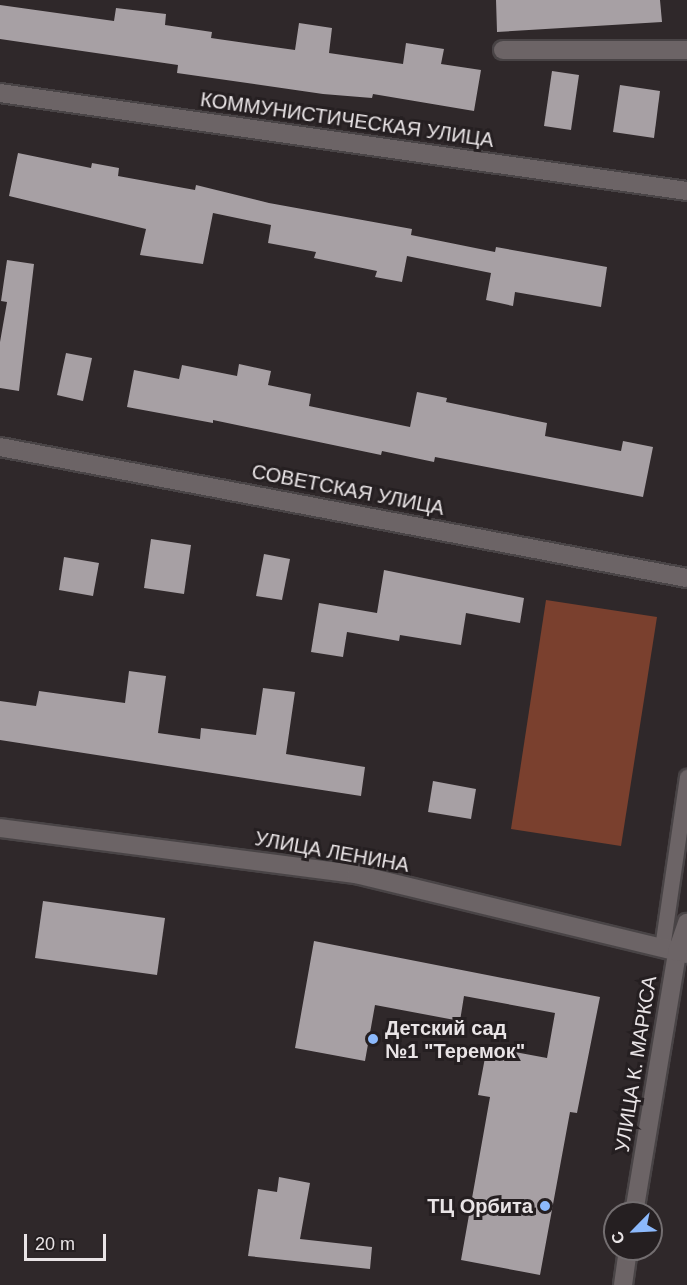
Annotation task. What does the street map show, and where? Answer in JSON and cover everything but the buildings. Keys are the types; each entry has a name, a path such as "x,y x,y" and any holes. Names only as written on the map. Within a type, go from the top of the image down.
{"street":[{"path":"503,50 687,50"},
{"name":"КОММУНИСТИЧЕСКАЯ УЛИЦА","path":"0,93 687,191"},
{"name":"СОВЕТСКАЯ УЛИЦА","path":"0,447 685,580"},
{"name":"УЛИЦА ЛЕНИНА","path":"0,828 356,874 675,951"},
{"name":"УЛИЦА К. МАРКСА","path":"636,1201 675,951 687,923"},
{"path":"622,1285 626,1261"}],"lane":[{"path":"675,951 687,777"}],"shaded area":[{"path":"546,600 657,617 621,846 511,829"}],"place":[{"name":"Детский сад №1 \"Теремок\"","path":"373,1039"},
{"name":"ТЦ Орбита","path":"545,1206"}]}
